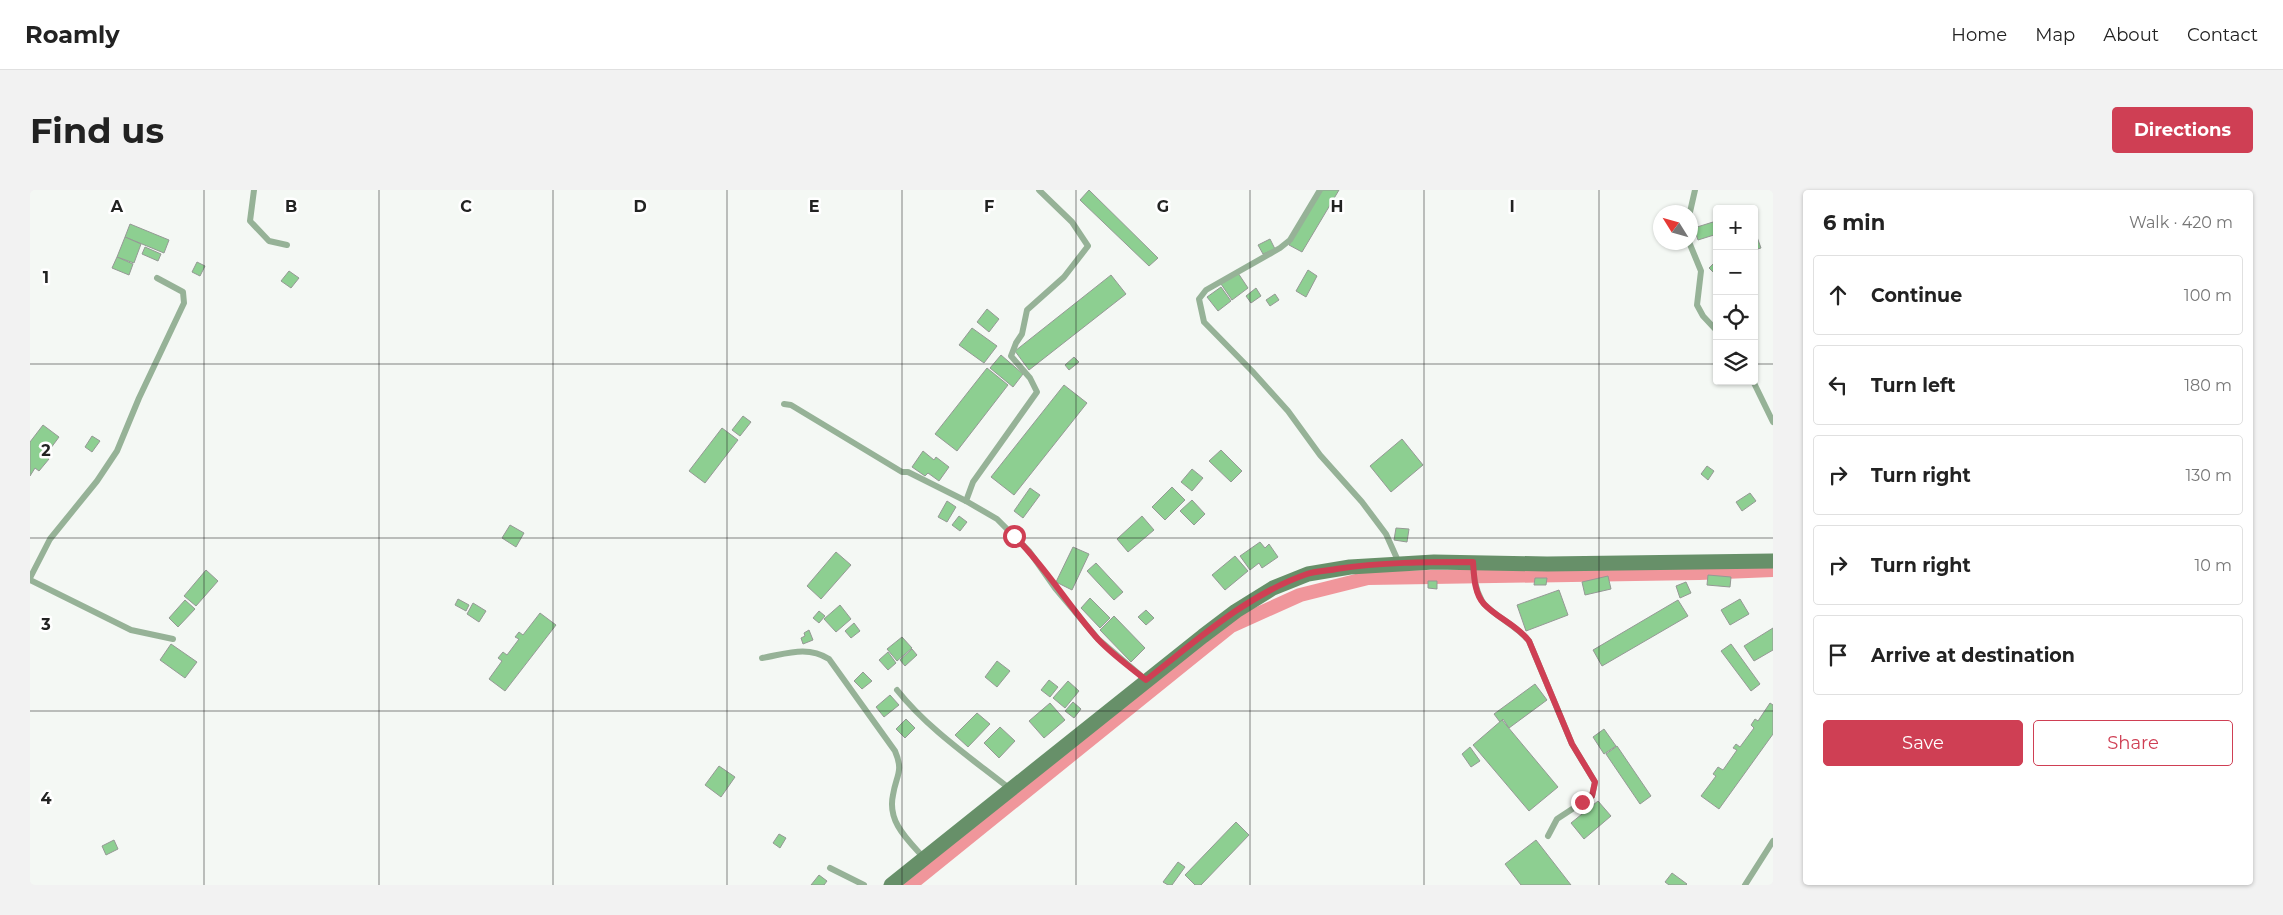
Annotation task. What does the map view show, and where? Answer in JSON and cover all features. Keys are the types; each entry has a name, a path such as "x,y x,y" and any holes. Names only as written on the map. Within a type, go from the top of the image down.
{"street":[{"path":"898,883 924,858 1146,680 1236,611 1273,588 1308,574 1350,567 1399,563 1547,564 1773,561"}],"lane":[{"path":"254,190 250,221 268,241 287,244"},
{"path":"966,501 973,482 1015,426 1037,392 1030,378 1011,356 1022,334 1026,310 1064,277 1088,246 1072,222 1039,190"},
{"path":"1320,190 1290,240 1280,248 1206,290 1199,299 1204,322 1270,391 1320,455 1362,502 1386,534 1399,563"},
{"path":"1692,205 1695,190"},
{"path":"1692,250 1701,271 1697,305 1703,316 1713,327"},
{"path":"157,278 183,292 184,303 139,398 117,452 97,482 50,539 30,579 131,630 173,639"},
{"path":"1754,385 1773,422"},
{"path":"784,404 791,405 902,472 908,472 966,501 996,519 1024,546 1098,640 1146,680"},
{"path":"1473,562 1475,585 1483,603 1522,632 1529,641 1572,744 1595,782 1592,796 1557,819 1548,836"},
{"path":"762,658 808,650 817,652 829,659 895,750 900,762 900,774 892,796 894,818 900,831 924,858"},
{"path":"898,690 931,726 1010,789"},
{"path":"1745,885 1773,841"},
{"path":"830,868 864,885"}],"building":[{"path":"1089,190 1158,258 1149,266 1080,200"},
{"path":"1321,190 1339,190 1302,252 1289,245"},
{"path":"1713,222 1713,235 1698,240 1698,227"},
{"path":"130,224 169,240 164,253 125,237"},
{"path":"125,237 141,244 134,263 117,257"},
{"path":"1270,239 1275,249 1263,254 1258,245"},
{"path":"145,247 161,254 158,261 142,254"},
{"path":"117,257 133,264 129,275 112,268"},
{"path":"197,262 205,266 200,276 192,272"},
{"path":"1713,264 1713,272 1709,268"},
{"path":"1308,270 1317,276 1306,297 1296,291"},
{"path":"289,271 299,278 291,288 281,281"},
{"path":"1238,273 1248,288 1232,300 1221,284"},
{"path":"1111,275 1126,294 1029,370 1015,351"},
{"path":"1221,287 1231,301 1218,311 1207,297"},
{"path":"1256,288 1261,296 1251,303 1246,296"},
{"path":"1275,294 1279,300 1270,306 1266,300"},
{"path":"987,309 999,319 989,332 977,322"},
{"path":"972,328 997,346 984,363 959,345"},
{"path":"1001,355 1023,374 1013,387 990,368"},
{"path":"1074,357 1079,362 1069,370 1065,365"},
{"path":"987,368 1008,385 957,451 935,434"},
{"path":"1064,385 1087,403 1014,495 991,477"},
{"path":"743,416 751,422 740,436 732,430"},
{"path":"43,425 59,437 45,456 49,459 39,471 35,468 30,476 30,442"},
{"path":"722,428 738,440 705,483 689,471"},
{"path":"92,436 100,441 92,452 85,447"},
{"path":"1402,439 1423,465 1391,492 1370,466"},
{"path":"1221,450 1242,471 1231,482 1209,461"},
{"path":"923,451 934,460 936,457 949,467 939,481 928,473 925,476 912,467"},
{"path":"1707,466 1714,471 1708,480 1701,474"},
{"path":"1192,469 1203,478 1192,491 1181,482"},
{"path":"1172,487 1185,500 1165,520 1152,507"},
{"path":"1030,488 1040,495 1023,518 1014,511"},
{"path":"1750,493 1756,501 1742,511 1736,502"},
{"path":"1192,500 1205,514 1194,525 1180,511"},
{"path":"947,501 956,507 947,522 938,517"},
{"path":"959,516 967,522 960,531 952,525"},
{"path":"1142,516 1154,530 1128,552 1117,539"},
{"path":"510,525 524,533 516,547 502,538"},
{"path":"1396,528 1409,529 1407,542 1394,540"},
{"path":"1260,542 1265,548 1269,544 1278,557 1262,568 1259,563 1250,570 1240,556"},
{"path":"1073,547 1089,554 1072,590 1056,582"},
{"path":"836,552 851,565 821,599 807,586"},
{"path":"1235,556 1248,571 1225,590 1212,575"},
{"path":"1096,563 1123,592 1114,600 1087,571"},
{"path":"206,570 218,581 196,606 184,596"},
{"path":"1708,575 1731,577 1730,587 1707,585"},
{"path":"1608,576 1611,589 1585,595 1582,582"},
{"path":"1535,578 1547,578 1546,585 1534,585"},
{"path":"1428,581 1437,581 1437,589 1428,588"},
{"path":"1686,582 1691,593 1680,598 1676,586"},
{"path":"1559,590 1568,615 1526,631 1517,605"},
{"path":"1090,598 1110,618 1100,628 1081,608"},
{"path":"458,599 469,605 466,611 455,605"},
{"path":"1740,599 1749,614 1730,625 1721,610"},
{"path":"185,600 195,609 178,627 169,618"},
{"path":"1678,600 1688,616 1602,666 1593,650"},
{"path":"473,603 486,611 479,622 467,614"},
{"path":"840,605 851,619 836,632 824,619"},
{"path":"1146,610 1154,618 1146,625 1138,617"},
{"path":"819,611 825,616 819,623 813,618"},
{"path":"540,613 556,625 505,691 489,679 502,661 498,658 503,652 507,655 519,639 515,637 519,632 523,635"},
{"path":"1114,616 1145,648 1131,662 1100,630"},
{"path":"854,623 860,631 851,638 845,631"},
{"path":"1773,628 1773,650 1754,661 1744,646"},
{"path":"809,630 813,640 803,644 801,638"},
{"path":"902,637 912,648 897,661 887,649"},
{"path":"171,644 197,662 185,678 160,660"},
{"path":"1731,644 1760,684 1751,691 1721,651"},
{"path":"912,649 917,655 905,666 900,660"},
{"path":"888,652 896,663 888,670 879,660"},
{"path":"997,661 1010,671 997,687 985,677"},
{"path":"863,672 872,681 862,689 854,681"},
{"path":"1049,680 1058,687 1050,697 1041,690"},
{"path":"1068,681 1079,691 1065,708 1053,698"},
{"path":"1535,684 1547,700 1509,728 1503,719 1500,722 1494,714"},
{"path":"890,695 899,705 884,717 876,707"},
{"path":"1073,702 1081,709 1074,718 1065,711"},
{"path":"1050,703 1065,720 1044,738 1029,721"},
{"path":"1770,703 1773,705 1773,734 1719,809 1701,796 1716,776 1713,774 1718,767 1723,770 1737,750 1733,748 1736,744 1740,747 1754,728 1751,725 1755,719 1758,721"},
{"path":"977,713 990,724 968,747 955,735"},
{"path":"906,719 915,728 905,738 896,729"},
{"path":"1502,720 1558,787 1529,811 1473,745"},
{"path":"1000,727 1015,741 999,758 984,743"},
{"path":"1604,729 1616,746 1604,754 1593,737"},
{"path":"1617,746 1651,796 1640,804 1606,754"},
{"path":"1470,747 1480,761 1471,767 1462,754"},
{"path":"719,766 735,777 721,797 705,785"},
{"path":"1598,801 1611,816 1584,839 1571,823"},
{"path":"1236,822 1249,835 1201,885 1195,885 1185,875"},
{"path":"779,834 786,838 780,848 773,843"},
{"path":"114,840 118,849 106,855 102,846"},
{"path":"1536,840 1571,885 1521,885 1505,864"},
{"path":"1178,862 1185,867 1172,885 1168,885 1163,882"},
{"path":"1672,873 1687,884 1669,885 1665,882"},
{"path":"819,875 827,881 824,885 811,885"}],"waterway":[{"path":"910,885 1231,626 1300,595 1368,578 1699,573 1773,570"}],"route":[{"path":"1014,536 1029,551 1055,588 1098,640 1146,680 1236,611 1273,588 1308,574 1350,567 1399,563 1473,562 1475,585 1483,603 1522,632 1529,641 1572,744 1595,782 1592,796 1582,802"}]}
